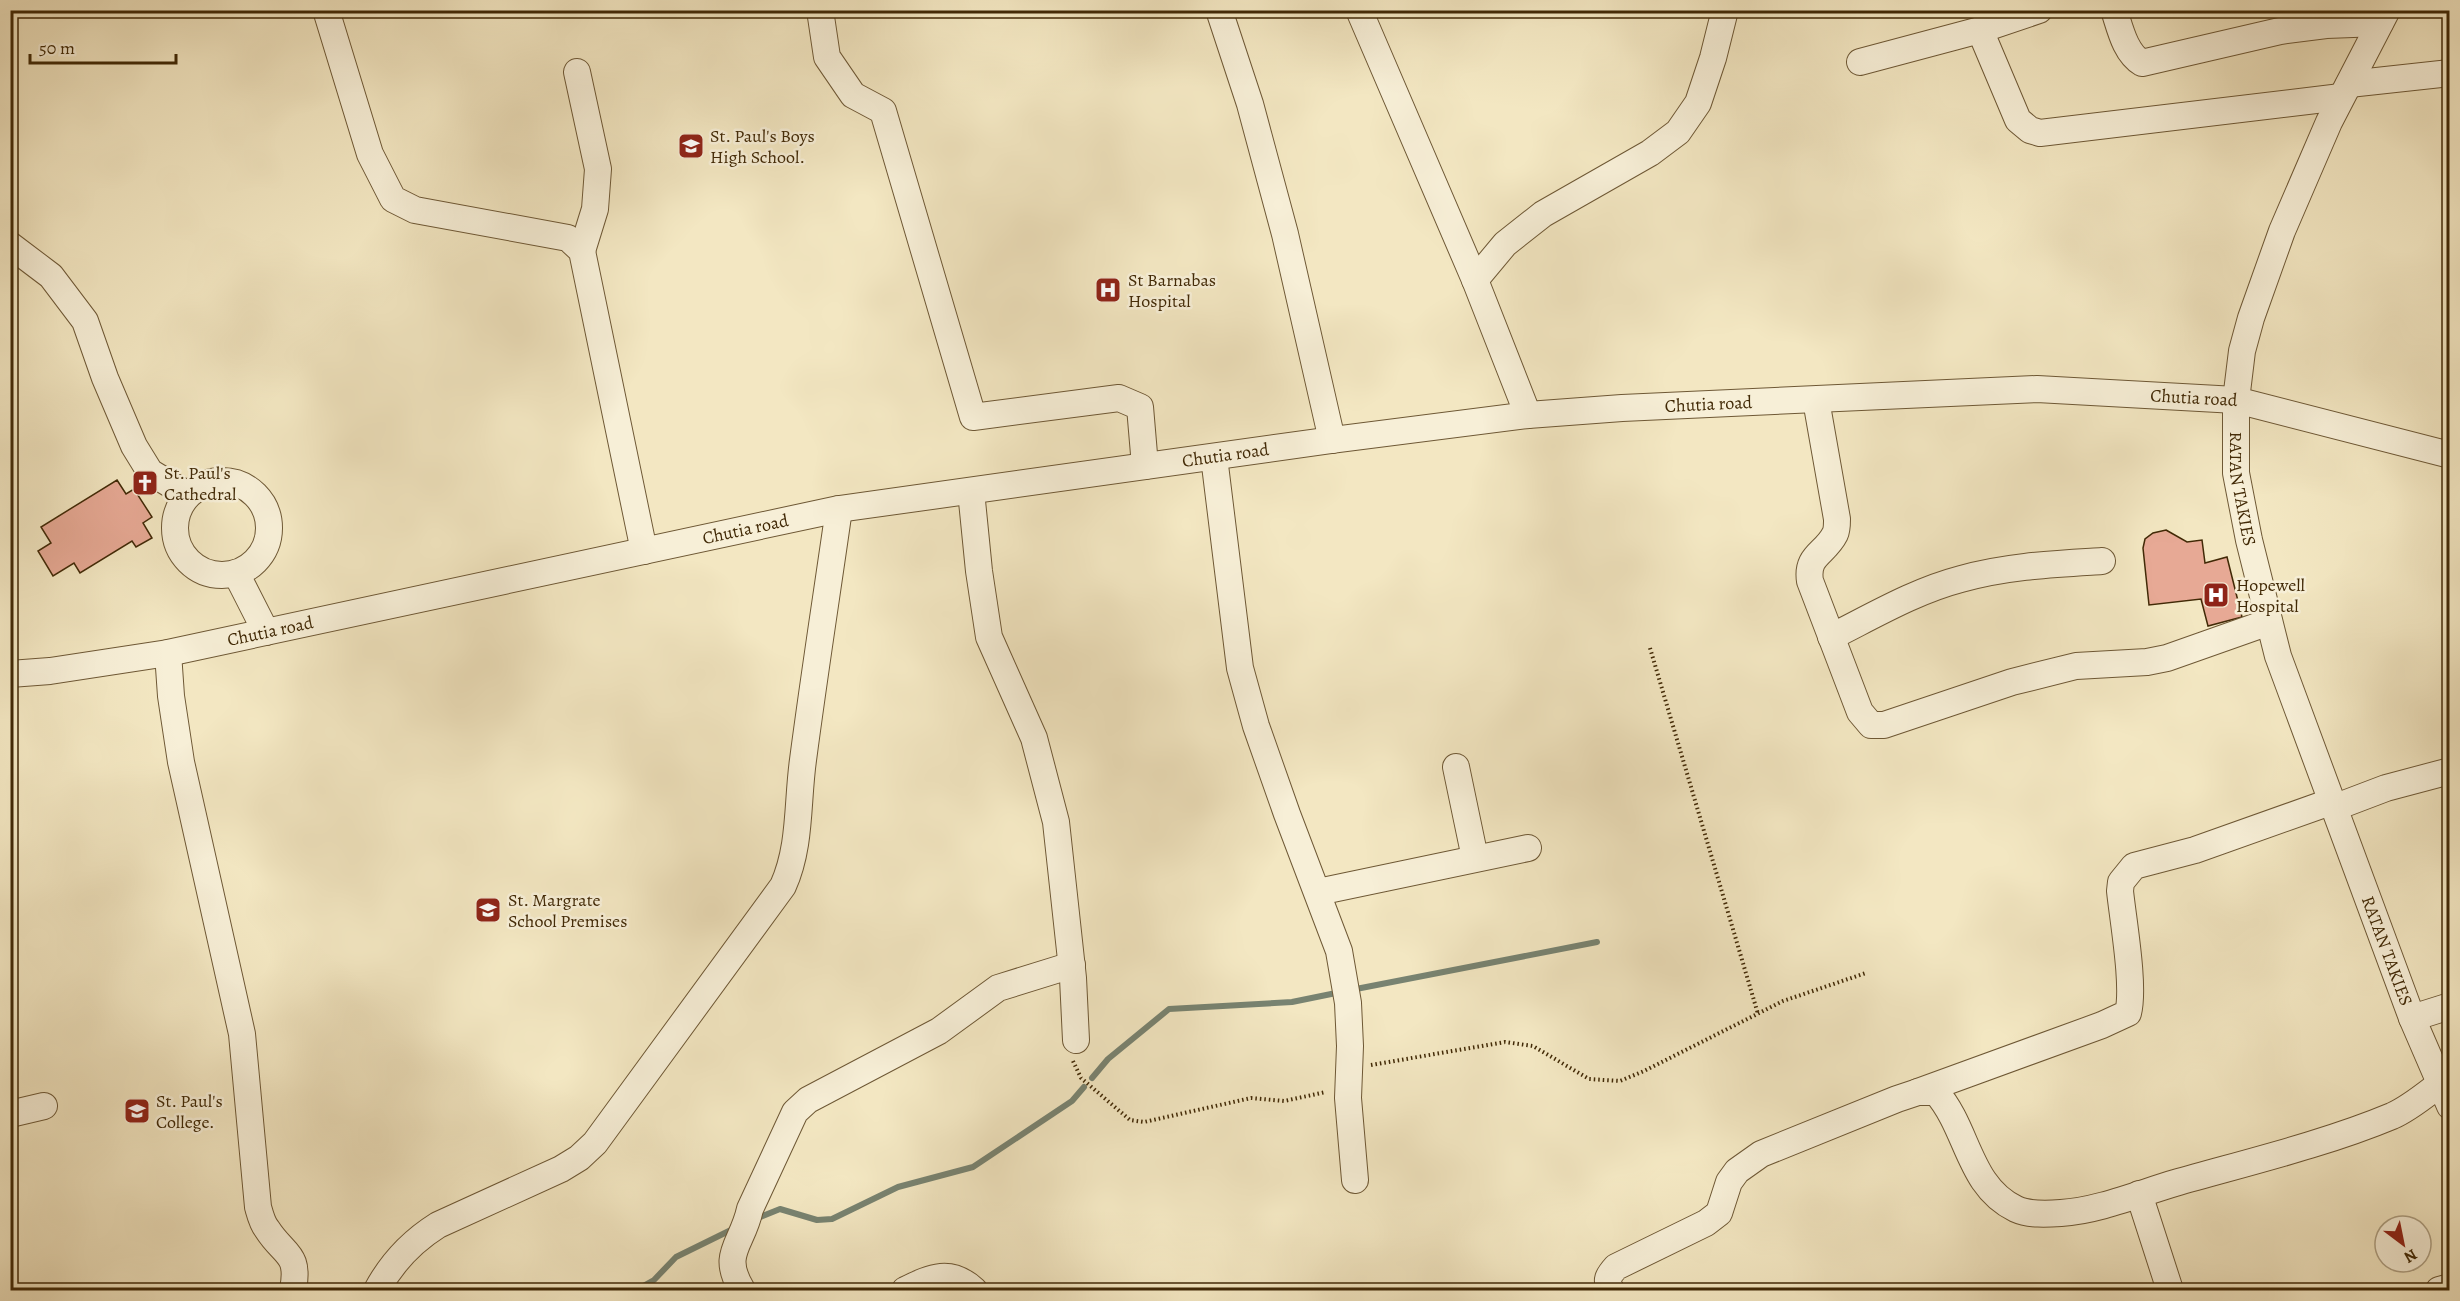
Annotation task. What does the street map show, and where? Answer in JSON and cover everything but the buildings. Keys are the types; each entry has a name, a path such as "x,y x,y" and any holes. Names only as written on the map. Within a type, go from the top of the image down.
{"street":[{"path":"326,10 370,154 393,199 415,210 568,238 582,251"},
{"path":"820,10 827,57 853,95 883,111 973,417 1119,398 1140,406 1144,466"},
{"path":"1220,10 1250,104 1282,224 1332,440"},
{"path":"1359,10 1475,280 1528,414"},
{"path":"1475,280 1505,244 1543,214 1650,153 1678,132 1698,103 1713,58 1725,10"},
{"path":"1860,62 1980,30 2039,10"},
{"path":"2114,10 2127,45 2134,58 2142,63 2280,31 2383,17"},
{"name":"RATAN TAKIES","path":"2383,17 2345,91 2287,220 2263,282 2242,351 2234,440 2238,493 2278,656 2412,1018 2445,1094"},
{"path":"1980,30 2018,120 2030,130 2040,133 2345,91 2450,73"},
{"path":"577,72 598,169 595,209 582,251 644,551"},
{"path":"10,244 51,276 85,321 117,407 134,446 150,472 188,495"},
{"name":"Chutia road","path":"10,674 50,671 168,653 839,509 1528,414 2037,390 2236,400 2450,455"},
{"path":"1816,400 1837,519 1835,533 1813,559 1808,571 1831,637 1864,719 1870,725 1884,725 2012,682 2076,666 2147,662 2167,658 2269,622"},
{"path":"1214,457 1240,668 1256,726 1287,814 1340,951 1348,1003 1350,1078 1348,1098 1355,1180"},
{"path":"219,481 241,485 259,499 268,519 267,542 255,561 236,573 224,575 202,571 192,565 178,547 174,525 181,504 188,495 208,483 219,481"},
{"path":"971,491 979,571 989,637 1034,738 1056,822 1072,965 1076,1040"},
{"path":"377,1290 384,1276 404,1249 420,1236 438,1225 561,1169 579,1158 595,1143 783,886 792,866 797,837 802,763 839,509"},
{"path":"1831,637 1915,595 1960,579 2012,567 2102,561"},
{"path":"236,573 266,632"},
{"path":"168,653 171,696 181,762 242,1034 258,1207 267,1229 291,1256 295,1274 293,1290"},
{"path":"1456,767 1475,858"},
{"path":"1611,1290 1607,1284 1608,1277 1616,1267 1706,1223 1719,1213 1729,1182 1737,1171 1761,1154 1897,1099 2102,1025 2128,1012 2129,982 2120,891 2121,882 2134,866 2195,850 2334,804 2450,771"},
{"path":"1318,892 1528,848"},
{"path":"742,1290 732,1271 730,1260 795,1112 808,1100 939,1030 998,988 1072,965"},
{"path":"2412,1018 2449,1000"},
{"path":"1918,1092 1936,1092 1945,1103 1961,1131 1980,1177 1991,1192 2017,1209 2034,1213 2063,1214 2302,1146 2392,1116 2445,1094"},
{"path":"10,1114 44,1107"},
{"path":"2139,1194 2170,1290"},
{"path":"905,1290 924,1281 949,1275 963,1280 974,1290"},
{"path":"2439,1290 2450,1287"}],"path":[{"path":"1650,648 1758,1014"},
{"path":"1076,1040 1072,1064 1081,1078 1130,1120 1144,1122 1251,1098 1284,1101 1350,1078 1505,1042 1533,1046 1589,1079 1620,1082 1783,1001 1866,973"}],"waterway":[{"path":"1356,989 1597,942"},
{"path":"1092,1078 1108,1059 1169,1009 1292,1002 1341,992"},
{"path":"755,1219 780,1209 817,1220 832,1219 898,1187 973,1167 1072,1101 1084,1087"},
{"path":"636,1290 654,1280 676,1257 735,1228"}],"place":[{"name":"St. Paul's Boys High School.","path":"691,146"},
{"name":"St Barnabas Hospital","path":"1108,290"},
{"name":"St. Paul's Cathedral","path":"145,483"},
{"name":"Hopewell Hospital","path":"2216,595"},
{"name":"St. Margrate School Premises","path":"488,910"},
{"name":"St. Paul's College.","path":"137,1111"}]}
